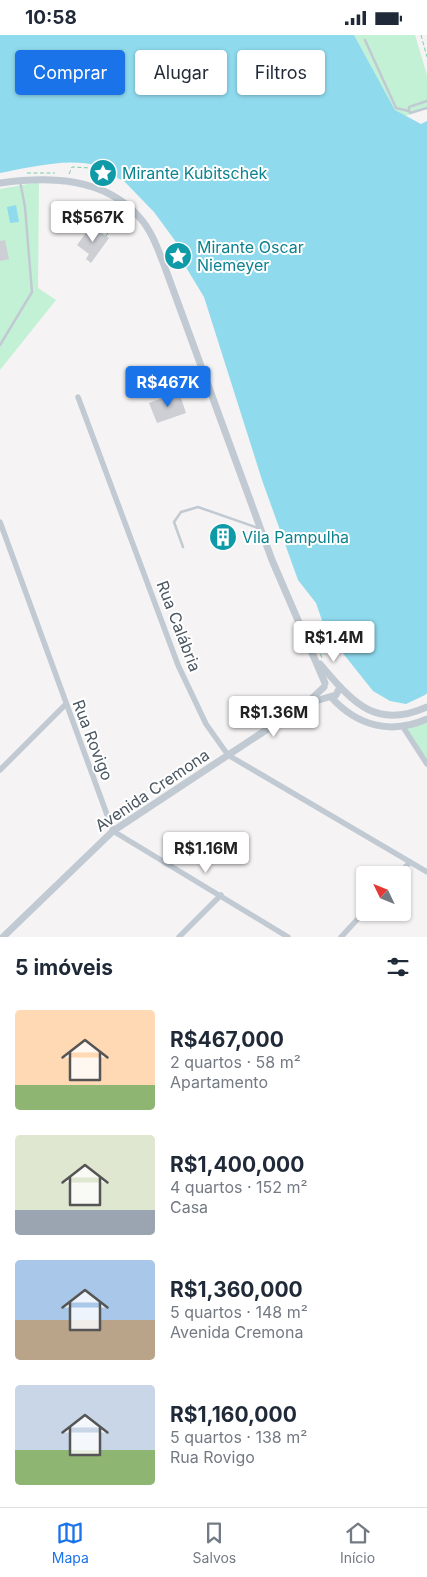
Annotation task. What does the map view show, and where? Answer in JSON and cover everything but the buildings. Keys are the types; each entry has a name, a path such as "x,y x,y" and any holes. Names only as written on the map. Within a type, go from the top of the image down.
{"street":[{"path":"0,183 38,178 67,180 114,197 140,217 147,227 163,262 260,529 299,624 317,660 324,685 330,697 342,709 354,717 374,726 403,727 427,719"},
{"name":"Rua Calábria","path":"78,397 178,665 206,724 228,755 427,872"},
{"name":"Rua Rovigo","path":"0,522 65,705 113,831"},
{"path":"317,660 350,699 378,713 392,715 418,711 427,707"},
{"path":"324,685 334,680"},
{"name":"Avenida Cremona","path":"3,937 113,831 307,703 324,685"},
{"path":"330,697 338,694 340,687"},
{"name":"Avenida Cremona","path":"307,703 330,697"},
{"path":"0,770 65,705"},
{"path":"403,727 427,764"},
{"path":"113,831 288,937"},
{"path":"406,866 410,862"},
{"path":"179,937 221,895"},
{"path":"341,937 356,921"}],"lane":[{"path":"364,40 392,103 401,111 409,111 410,113 427,108"},
{"path":"409,111 408,107 427,101"},
{"path":"0,345 32,292 25,207 20,180"},
{"path":"183,547 175,519 181,512 198,507 260,529"}],"path":[{"path":"421,35 427,57"},
{"path":"68,175 72,167 91,168 111,178 107,185"},
{"path":"106,236 112,226 114,197"},
{"path":"163,262 178,256"}],"green space":[{"path":"354,35 415,35 427,75 427,109 405,116 395,110"},
{"path":"39,182 38,288 56,300 0,370 0,189"},
{"path":"427,718 427,765 400,726"}],"water":[{"path":"0,35 354,35 395,110 421,124 427,121 427,693 425,695 406,704 390,701 373,691 326,632 316,603 298,580 262,480 204,297 184,264 187,257 154,212 123,180 108,170 94,165 62,163 0,173"},
{"path":"16,205 19,222 10,223 7,207"}],"place":[{"name":"Mirante Kubitschek","path":"103,173"},
{"name":"Mirante Oscar Niemeyer","path":"178,256"},
{"name":"Vila Pampulha","path":"223,537"}]}
